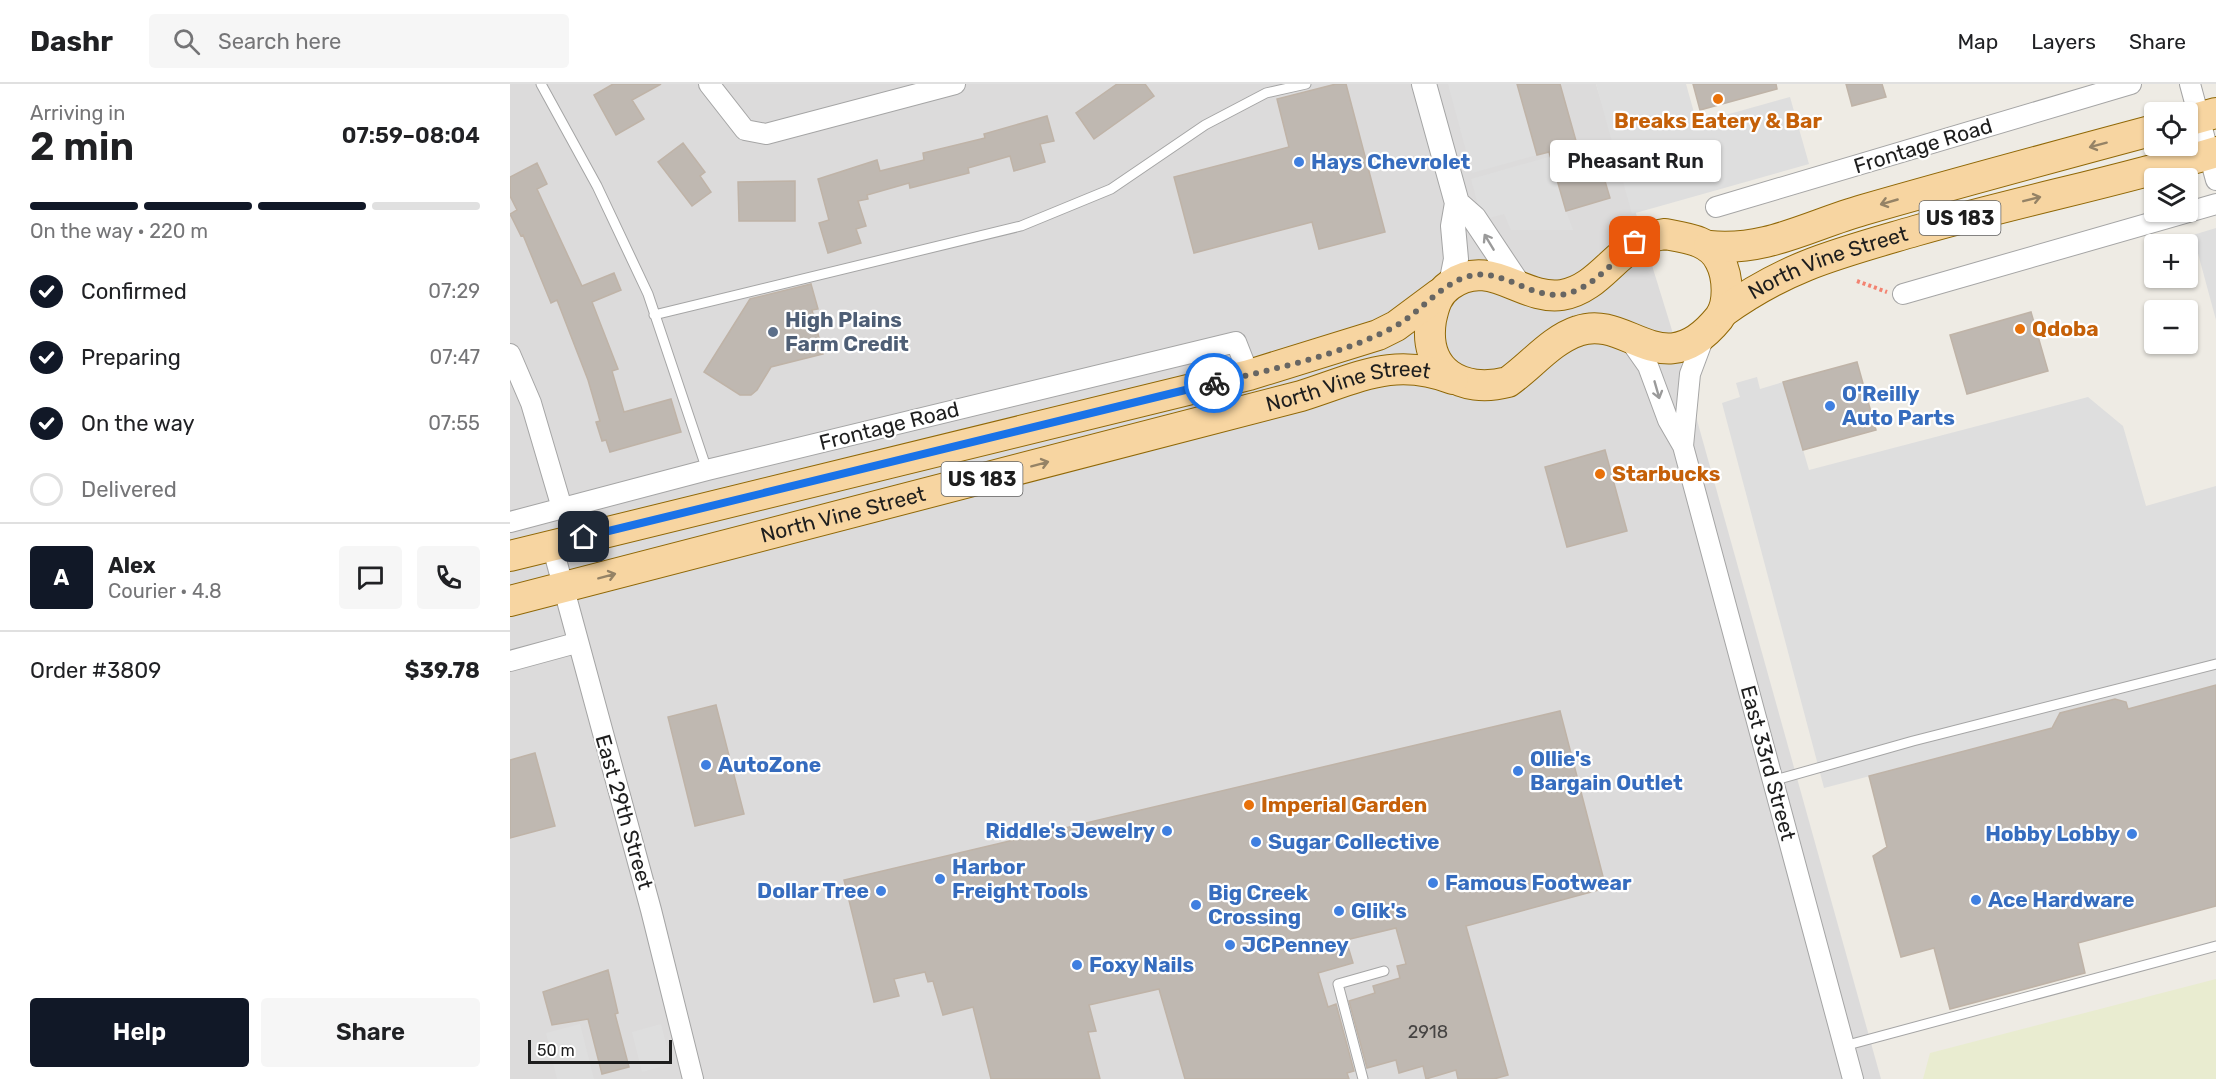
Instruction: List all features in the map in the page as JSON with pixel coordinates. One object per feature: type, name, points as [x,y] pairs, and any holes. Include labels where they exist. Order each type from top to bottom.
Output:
[{"type":"main road","name":"North Vine Street","points":[[510,556],[1249,375],[1378,335],[1412,315],[1445,289],[1469,276],[1481,274],[1550,296],[1575,291],[1635,242],[1650,236],[1665,234],[1709,246],[1745,248],[1764,244],[1855,212],[2144,133]]},
{"type":"main road","name":"North Vine Street","points":[[510,601],[1301,396],[1372,373],[1417,368],[1453,379],[1485,385],[1508,382],[1563,338],[1589,328],[1604,329],[1645,345],[1670,347],[1686,345],[1774,279],[1834,254],[1967,216],[2214,162]]},
{"type":"main road","points":[[1709,246],[1720,261],[1725,277],[1714,323]]},
{"type":"main road","points":[[1445,289],[1433,310],[1430,344],[1439,368],[1453,379]]},
{"type":"street","points":[[709,84],[744,130],[766,134],[955,84]]},
{"type":"street","points":[[1424,84],[1457,203],[1453,226],[1456,259],[1445,289]]},
{"type":"street","name":"Frontage Road","points":[[1716,207],[2131,84]]},
{"type":"street","points":[[2190,84],[2214,162]]},
{"type":"street","points":[[1457,203],[1474,218],[1518,284]]},
{"type":"street","points":[[1896,293],[2216,204]]},
{"type":"street","name":"East 33rd Street","points":[[1683,446],[1690,374],[1714,323]]},
{"type":"street","name":"East 33rd Street","points":[[1629,339],[1648,366],[1668,420],[1683,446],[1853,1079]]},
{"type":"street","name":"Frontage Road","points":[[510,522],[707,470],[1236,342],[1249,375]]},
{"type":"street","points":[[510,354],[531,403],[562,508]]},
{"type":"street","name":"East 29th Street","points":[[552,545],[576,643],[651,910],[693,1079]]},
{"type":"street","points":[[510,661],[576,643]]},
{"type":"lane","points":[[541,84],[597,186],[648,294],[707,470]]},
{"type":"lane","points":[[1260,84],[1266,93]]},
{"type":"lane","points":[[654,315],[1021,226],[1111,189],[1205,125],[1266,93],[1306,84]]},
{"type":"lane","points":[[1772,781],[1913,741],[2216,664]]},
{"type":"lane","points":[[1844,1046],[2216,946]]},
{"type":"lane","points":[[1364,1079],[1338,984],[1384,972]]},
{"type":"path","points":[[1857,281],[1896,293]]},
{"type":"shaded area","points":[[510,84],[1596,84],[1671,327],[1881,1079],[510,1079]]},
{"type":"shaded area","points":[[1448,84],[1517,84],[1537,155],[1472,173]]},
{"type":"shaded area","points":[[1596,84],[1686,84],[1697,123],[1790,97],[1809,164],[1632,214]]},
{"type":"shaded area","points":[[1566,152],[1566,211],[1573,230],[1511,230],[1504,214],[1482,220],[1471,179]]},
{"type":"shaded area","points":[[2216,228],[2216,320],[2198,253],[2196,234]]},
{"type":"shaded area","points":[[1757,377],[1760,389],[1783,382],[1809,470],[2088,397],[2123,426],[2146,506],[2216,486],[2216,685],[2128,709],[2126,702],[2115,699],[2060,713],[2056,720],[2058,727],[1824,788],[1722,403],[1740,397],[1736,383]]},
{"type":"shaded area","points":[[580,1024],[594,1079],[557,1079],[546,1033]]},
{"type":"shaded area","points":[[661,1024],[671,1064],[642,1072],[632,1032]]},
{"type":"green space","points":[[2216,979],[2216,1079],[1923,1079],[1930,1053]]},
{"type":"building","points":[[613,84],[661,84],[632,100],[644,119],[616,135],[594,95]]},
{"type":"building","points":[[1117,84],[1145,84],[1154,96],[1094,139],[1076,113]]},
{"type":"building","name":"Hays Chevrolet","points":[[1336,84],[1346,84],[1385,232],[1319,249],[1312,222],[1194,253],[1174,177],[1289,147],[1277,99]]},
{"type":"building","points":[[1517,84],[1560,84],[1578,148],[1594,144],[1610,198],[1566,211],[1549,152],[1537,155]]},
{"type":"building","name":"Breaks Eatery & Bar","points":[[1693,84],[1776,84],[1777,89],[1700,110]]},
{"type":"building","points":[[1846,84],[1882,84],[1886,97],[1852,106]]},
{"type":"building","points":[[1047,116],[1054,141],[1040,144],[1045,162],[1014,171],[1010,156],[968,168],[969,173],[910,188],[909,183],[867,195],[868,199],[858,201],[866,226],[856,229],[861,243],[828,253],[819,223],[829,220],[818,179],[877,160],[880,171],[924,160],[923,153],[985,138],[984,134]]},
{"type":"building","points":[[683,143],[705,172],[700,176],[711,192],[692,206],[658,162]]},
{"type":"building","points":[[537,163],[547,184],[537,189],[582,286],[614,273],[621,290],[592,302],[618,369],[612,371],[624,412],[671,399],[681,432],[610,452],[606,440],[602,441],[596,422],[600,421],[588,380],[557,300],[551,303],[523,235],[521,236],[510,214],[517,210],[510,196],[510,177]]},
{"type":"building","points":[[795,181],[795,221],[739,221],[738,182]]},
{"type":"building","name":"High Plains Farm Credit","points":[[811,284],[818,309],[812,310],[823,354],[771,367],[757,390],[751,395],[740,395],[704,372],[750,299]]},
{"type":"building","points":[[2031,312],[2048,371],[1967,394],[1950,335]]},
{"type":"building","name":"O'Reilly Auto Parts","points":[[1857,362],[1876,430],[1803,450],[1783,382]]},
{"type":"building","points":[[1605,450],[1627,531],[1567,547],[1545,467]]},
{"type":"building","points":[[2216,685],[2216,906],[2078,943],[2085,973],[1950,1009],[1934,948],[1901,957],[1873,856],[1887,847],[1869,776],[2052,728],[2060,713],[2115,699],[2126,702],[2128,709]]},
{"type":"building","name":"AutoZone","points":[[716,705],[744,814],[695,826],[668,717]]},
{"type":"building","name":"Big Creek Crossing","points":[[1560,711],[1606,888],[1466,926],[1508,1075],[1494,1079],[1458,1079],[1456,1070],[1426,1079],[1423,1066],[1399,1073],[1396,1060],[1367,1068],[1349,1001],[1375,993],[1373,986],[1400,978],[1397,966],[1406,964],[1396,928],[1346,940],[1353,963],[1318,973],[1328,1007],[1336,1004],[1354,1071],[1347,1073],[1349,1079],[1185,1079],[1159,989],[1089,1005],[1096,1031],[1088,1032],[1100,1079],[991,1079],[973,1007],[943,1015],[933,981],[928,982],[925,972],[894,979],[899,996],[874,1002],[844,880]]},
{"type":"building","points":[[535,753],[555,826],[510,838],[510,760]]},
{"type":"building","points":[[608,970],[618,1013],[615,1014],[629,1067],[602,1074],[588,1019],[552,1025],[543,992]]},
{"type":"way so far","points":[[1214,383],[1329,352],[1378,335],[1412,315],[1451,284],[1469,276],[1481,274],[1494,276],[1550,296],[1575,291],[1588,284],[1635,242]]},
{"type":"place","name":"Breaks Eatery & Bar","points":[[1718,99]]},
{"type":"place","name":"Hays Chevrolet","points":[[1299,162]]},
{"type":"place","name":"Pheasant Run","points":[[1635,242]]},
{"type":"place","name":"Qdoba","points":[[2020,329]]},
{"type":"place","name":"High Plains Farm Credit","points":[[773,332]]},
{"type":"place","name":"O'Reilly Auto Parts","points":[[1830,406]]},
{"type":"place","name":"Starbucks","points":[[1600,474]]},
{"type":"place","name":"AutoZone","points":[[706,765]]},
{"type":"place","name":"Ollie's Bargain Outlet","points":[[1518,771]]},
{"type":"place","name":"Imperial Garden","points":[[1249,805]]},
{"type":"place","name":"Riddle's Jewelry","points":[[1167,831]]},
{"type":"place","name":"Hobby Lobby","points":[[2132,834]]},
{"type":"place","name":"Sugar Collective","points":[[1256,842]]},
{"type":"place","name":"Harbor Freight Tools","points":[[940,879]]},
{"type":"place","name":"Famous Footwear","points":[[1433,883]]},
{"type":"place","name":"Dollar Tree","points":[[881,891]]},
{"type":"place","name":"Ace Hardware","points":[[1976,900]]},
{"type":"place","name":"Big Creek Crossing","points":[[1196,905]]},
{"type":"place","name":"Glik's","points":[[1339,911]]},
{"type":"place","name":"JCPenney","points":[[1230,945]]},
{"type":"place","name":"Foxy Nails","points":[[1077,965]]},
{"type":"route","points":[[584,537],[1214,383]]}]
